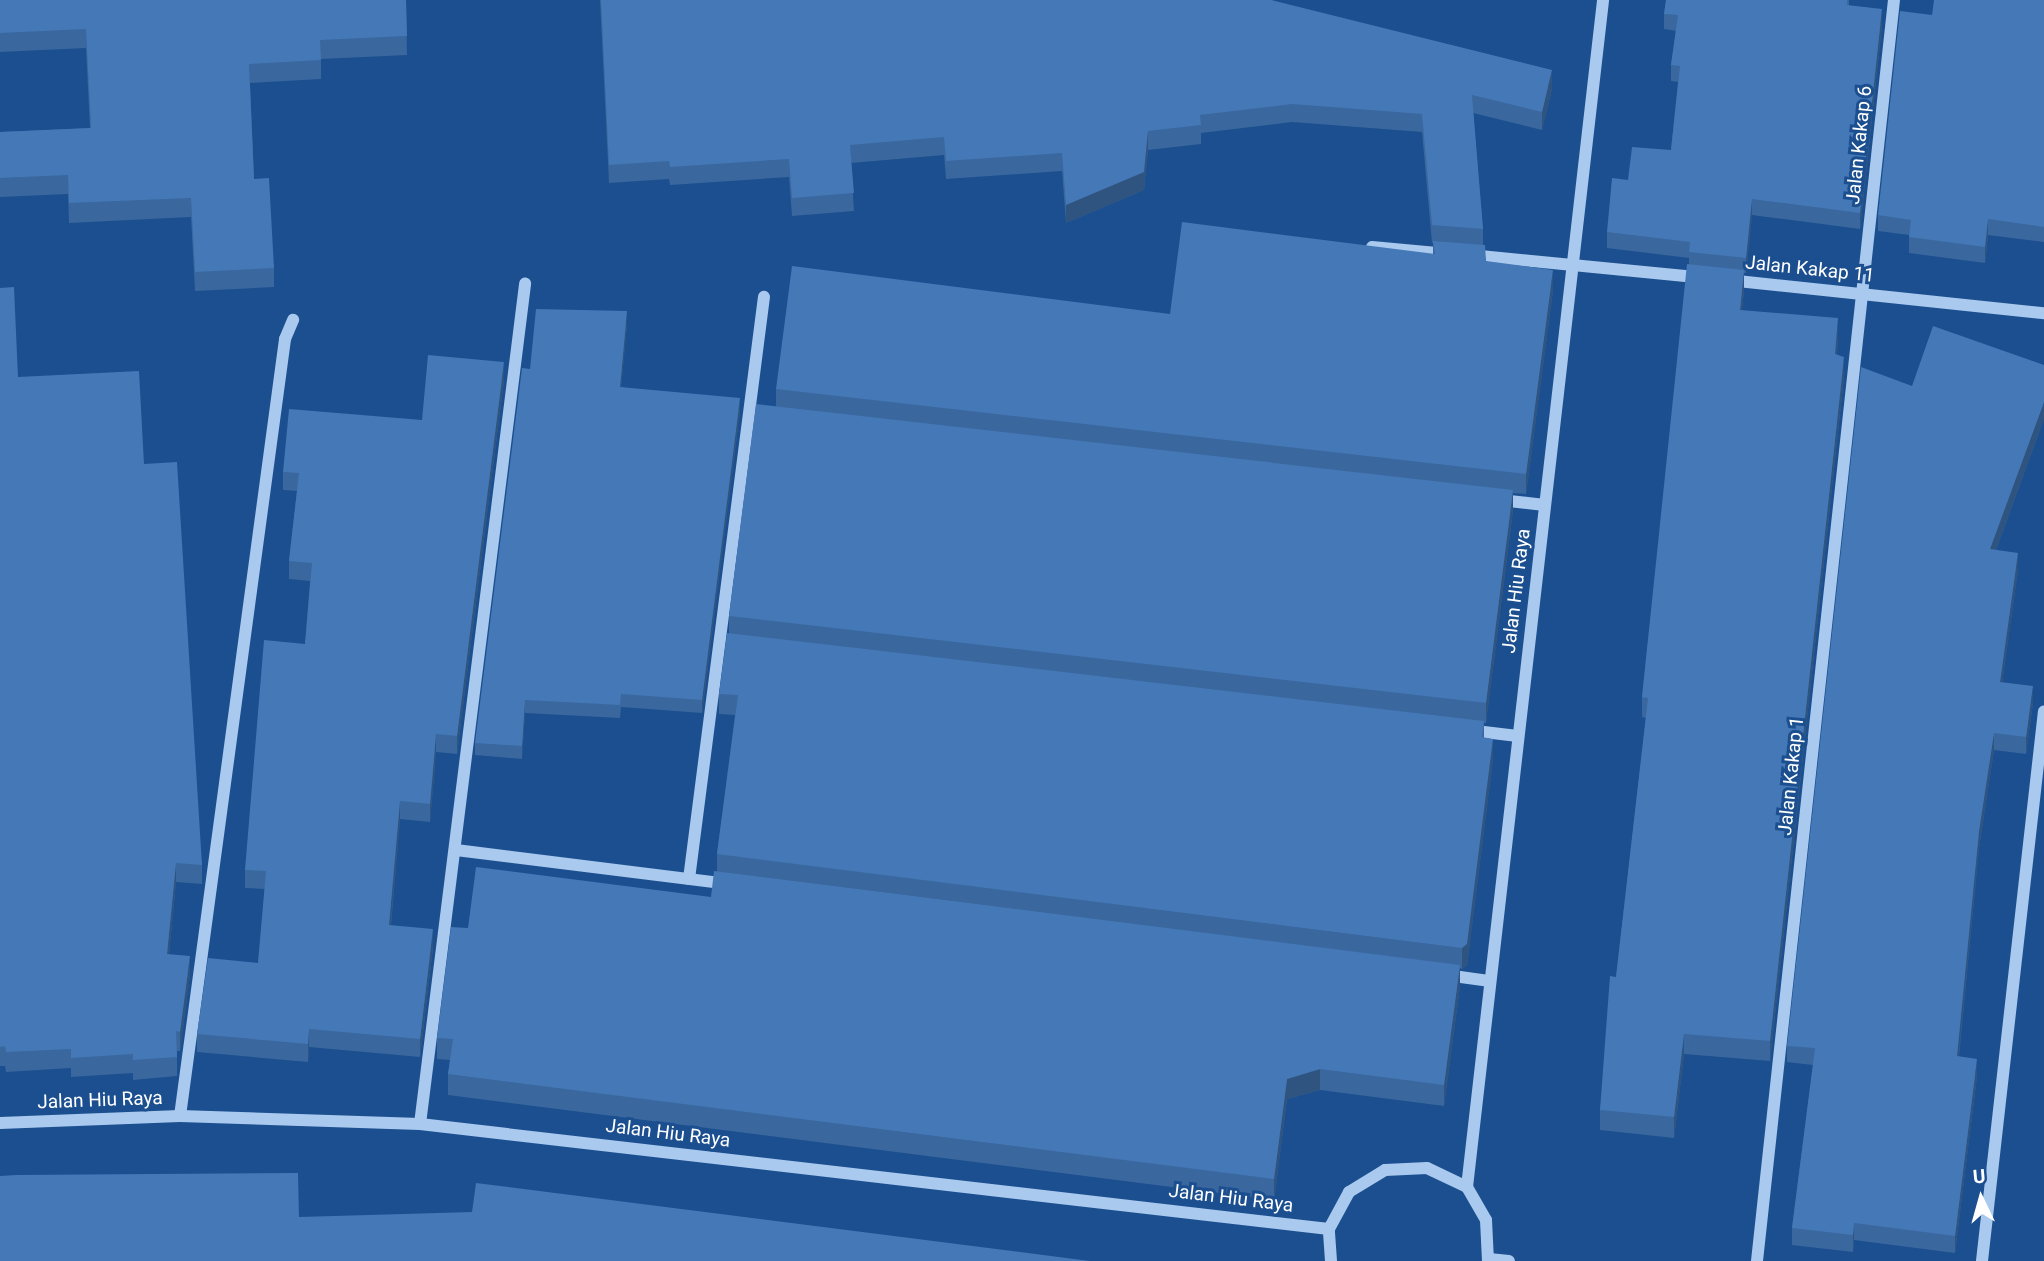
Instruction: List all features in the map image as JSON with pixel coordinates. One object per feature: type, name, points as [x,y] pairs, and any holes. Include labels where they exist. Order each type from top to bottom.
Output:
[{"type":"street","name":"Jalan Hiu Raya","points":[[1466,1187],[1603,0]]},
{"type":"street","name":"Jalan Kakap 6","points":[[1863,294],[1894,0]]},
{"type":"street","name":"Jalan Kakap 11","points":[[1357,246],[1573,264],[2044,313]]},
{"type":"street","points":[[420,1124],[525,284]]},
{"type":"street","name":"Jalan Kakap 1","points":[[1757,1261],[1863,294]]},
{"type":"street","points":[[689,879],[764,298]]},
{"type":"street","points":[[180,1116],[285,339],[293,320]]},
{"type":"street","points":[[748,415],[762,417]]},
{"type":"street","points":[[1490,499],[1545,505]]},
{"type":"street","points":[[719,644],[733,645]]},
{"type":"street","points":[[1982,1261],[2044,712]]},
{"type":"street","points":[[1450,728],[1518,736]]},
{"type":"street","points":[[456,850],[744,886]]},
{"type":"street","points":[[1434,974],[1489,981]]},
{"type":"street","name":"Jalan Hiu Raya","points":[[0,1123],[180,1116],[420,1124],[1329,1229]]},
{"type":"street","points":[[1331,1261],[1329,1229],[1349,1192],[1385,1170],[1427,1168],[1466,1187],[1486,1220],[1489,1260],[1509,1261]]},
{"type":"building","points":[[0,0],[406,0],[407,36],[320,40],[321,60],[249,64],[254,179],[269,178],[274,268],[195,272],[191,198],[69,203],[68,175],[0,178],[0,132],[91,128],[86,29],[0,33]]},
{"type":"building","points":[[601,0],[1271,0],[1552,70],[1542,112],[1472,95],[1483,229],[1432,225],[1422,114],[1292,104],[1200,115],[1201,125],[1148,131],[1144,172],[1066,205],[1062,153],[946,161],[944,137],[850,145],[854,193],[792,198],[789,159],[670,167],[669,161],[609,165]]},
{"type":"building","points":[[1666,0],[1847,0],[1847,5],[1882,9],[1860,213],[1752,199],[1746,258],[1689,252],[1690,242],[1607,232],[1612,178],[1628,180],[1632,147],[1671,150],[1680,66],[1671,65],[1678,15],[1664,14]]},
{"type":"building","points":[[1934,0],[2044,0],[2044,227],[1988,219],[1985,247],[1909,237],[1911,220],[1878,215],[1900,11],[1932,15]]},
{"type":"building","points":[[1182,222],[1435,254],[1433,241],[1485,245],[1486,261],[1553,270],[1526,474],[776,389],[792,266],[1170,314]]},
{"type":"building","points":[[1687,264],[1744,270],[1740,310],[1838,318],[1835,354],[1844,357],[1770,1041],[1684,1034],[1674,1117],[1600,1110],[1610,976],[1616,977],[1648,698],[1642,697]]},
{"type":"building","points":[[14,287],[18,377],[139,371],[144,464],[177,462],[202,865],[176,863],[167,954],[190,956],[180,1032],[176,1031],[177,1057],[133,1060],[133,1054],[71,1058],[71,1049],[6,1052],[5,1046],[0,1047],[0,288]]},
{"type":"building","points":[[536,309],[627,311],[620,387],[740,398],[702,700],[621,694],[620,705],[525,700],[522,746],[475,743],[522,368],[530,369]]},
{"type":"building","points":[[1933,326],[2044,365],[2044,402],[1990,549],[2018,553],[2000,682],[2033,686],[2026,737],[1994,733],[1979,831],[1957,1056],[1977,1059],[1955,1236],[1854,1223],[1853,1235],[1792,1228],[1815,1048],[1787,1046],[1861,367],[1912,386]]},
{"type":"building","points":[[428,355],[504,362],[457,736],[436,734],[430,804],[400,801],[389,925],[433,929],[420,1039],[309,1029],[308,1044],[197,1034],[208,958],[258,963],[266,871],[245,870],[264,640],[305,644],[312,563],[289,561],[299,473],[283,472],[289,409],[422,420]]},
{"type":"building","points":[[756,404],[1513,490],[1486,703],[729,616]]},
{"type":"building","points":[[727,633],[1484,721],[1482,737],[1493,739],[1467,944],[1462,948],[717,854],[738,695],[719,694]]},
{"type":"building","points":[[476,867],[711,897],[714,871],[1460,965],[1444,1085],[1320,1069],[1287,1079],[1274,1179],[448,1074],[453,1039],[437,1038],[451,927],[468,928]]},
{"type":"building","points":[[298,1173],[299,1217],[472,1212],[476,1183],[1090,1261],[0,1261],[0,1176]]}]
